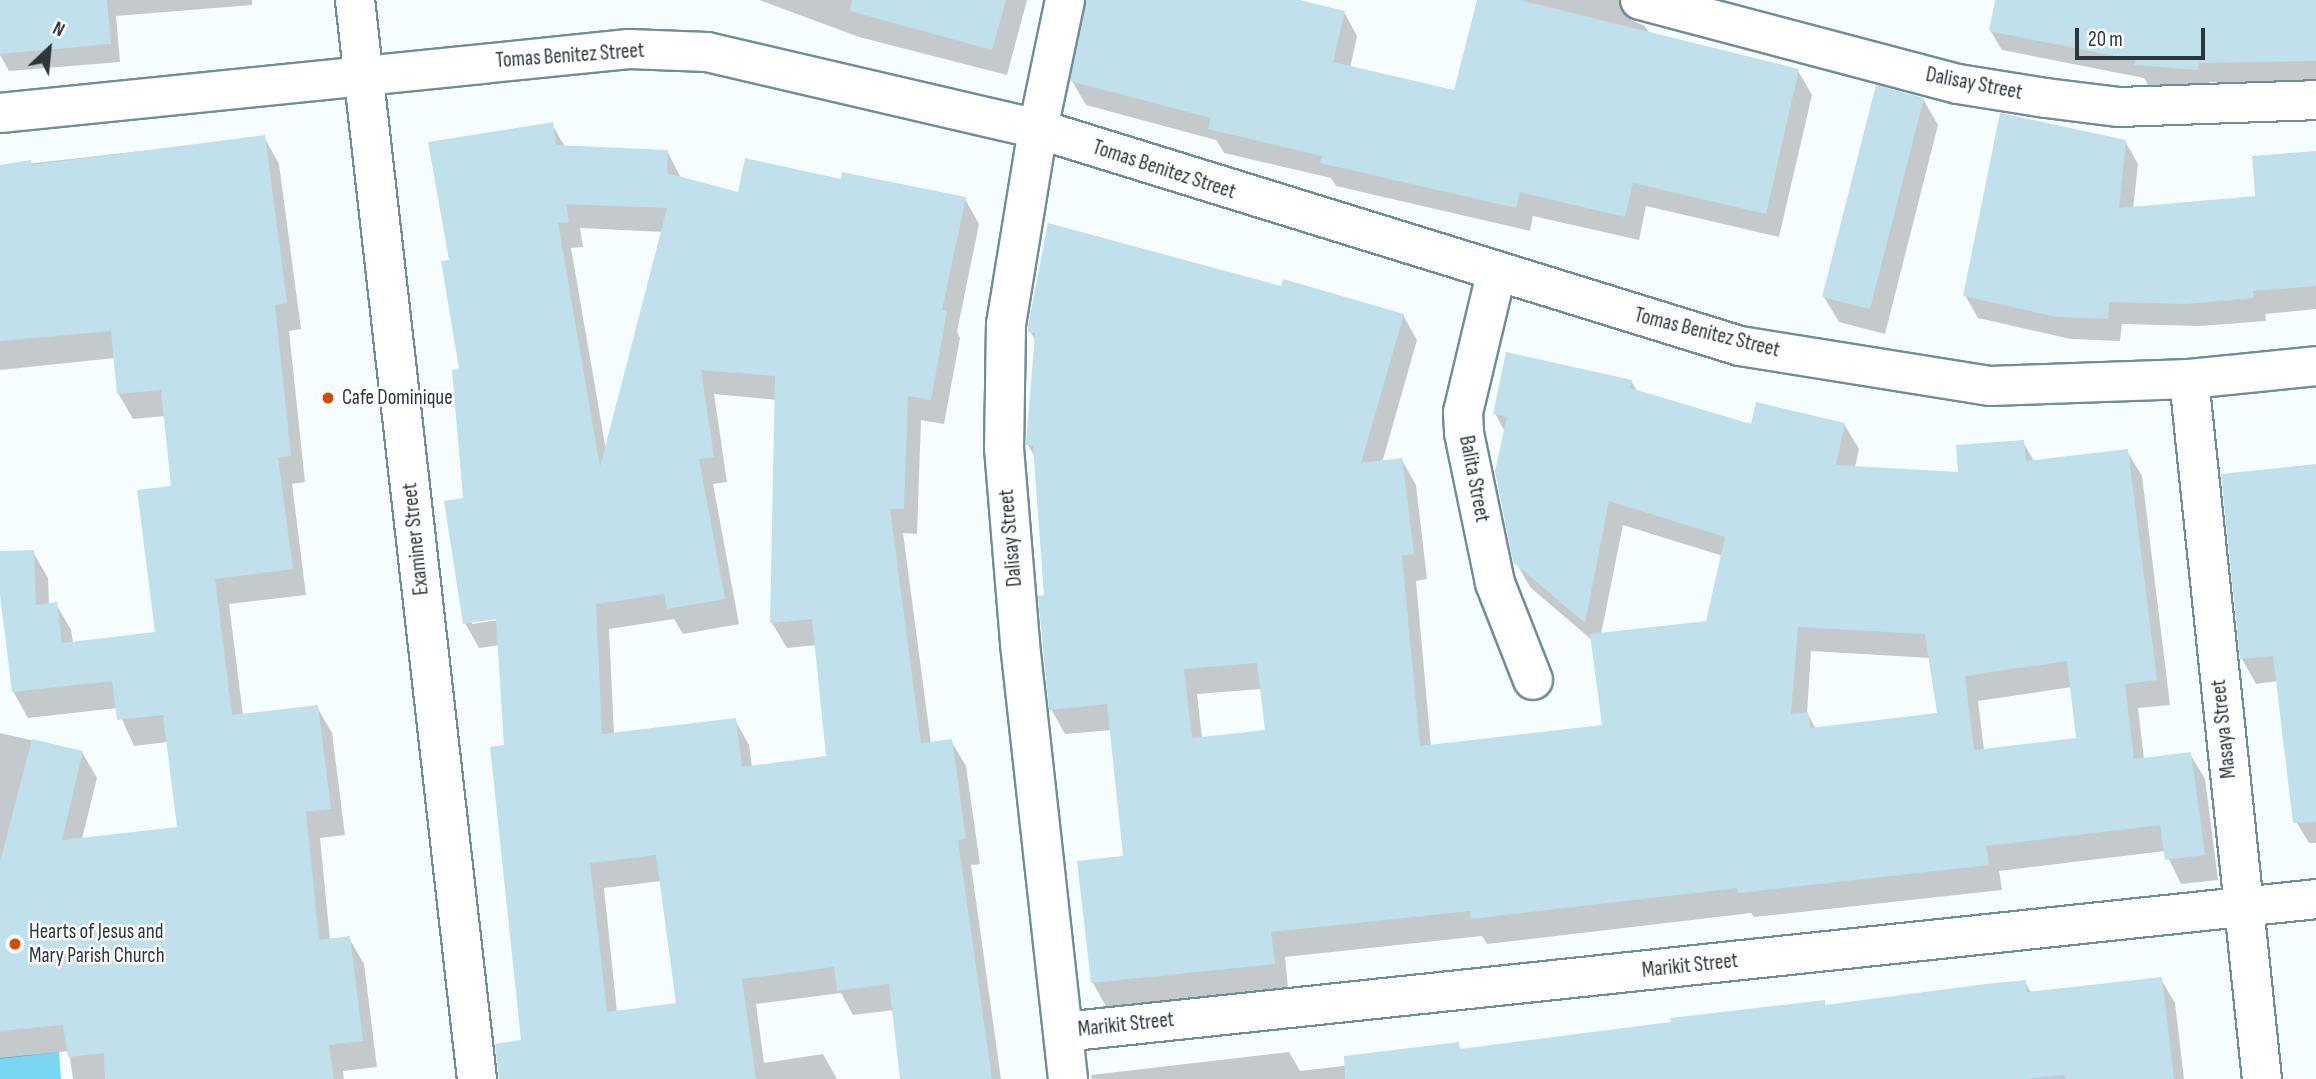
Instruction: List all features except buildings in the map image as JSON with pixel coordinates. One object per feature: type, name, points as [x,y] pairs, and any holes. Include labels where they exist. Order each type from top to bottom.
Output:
[{"type":"street","name":"Examiner Street","points":[[355,0],[477,1079]]},
{"type":"street","name":"Dalisay Street","points":[[1065,0],[1038,130],[1006,324],[1004,448],[1020,644],[1068,1079]]},
{"type":"street","name":"Dalisay Street","points":[[1640,0],[1958,84],[2046,98],[2119,107],[2316,100]]},
{"type":"street","name":"Tomas Benitez Street","points":[[0,113],[629,49],[707,52],[1038,130],[1496,274],[1740,346],[1990,386],[2189,379],[2316,366]]},
{"type":"street","name":"Balita Street","points":[[1496,274],[1463,412],[1464,433],[1495,583],[1533,680]]},
{"type":"street","name":"Masaya Street","points":[[2189,379],[2262,1079]]},
{"type":"street","name":"Marikit Street","points":[[1064,1032],[2316,900]]},
{"type":"shaded area","points":[[59,1052],[61,1079],[0,1079],[0,1058]]},
{"type":"place","name":"Cafe Dominique","points":[[328,398]]},
{"type":"place","name":"Hearts of Jesus and Mary Parish Church","points":[[15,944]]}]
